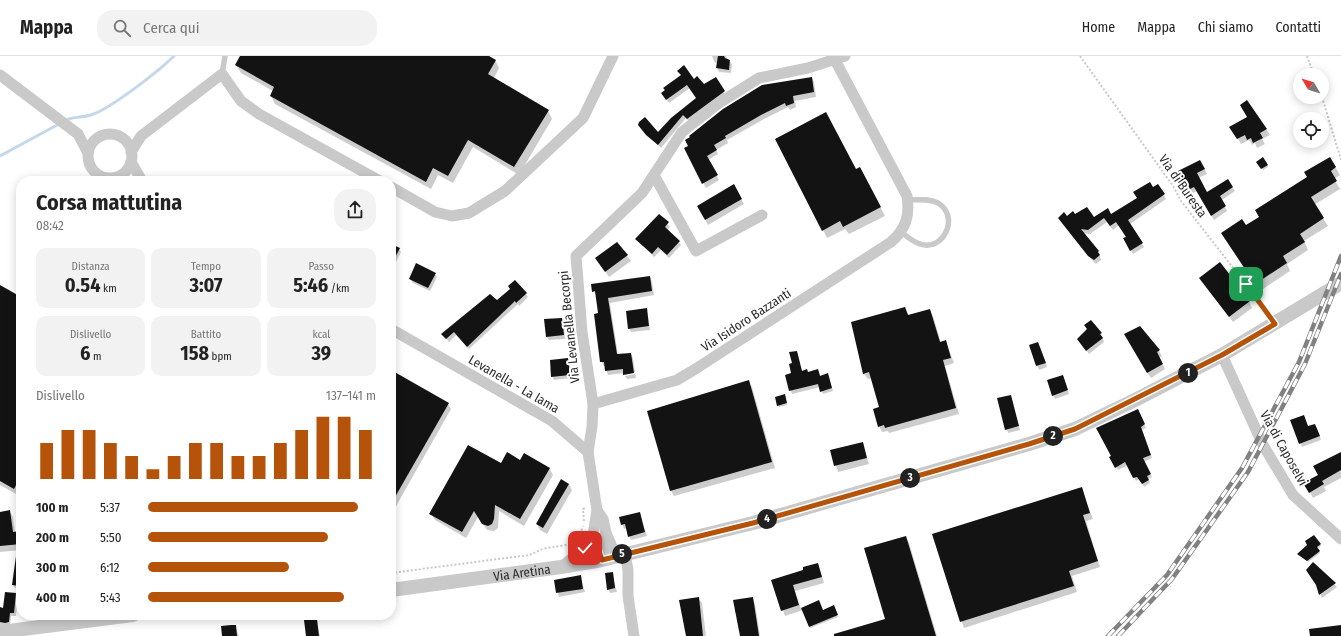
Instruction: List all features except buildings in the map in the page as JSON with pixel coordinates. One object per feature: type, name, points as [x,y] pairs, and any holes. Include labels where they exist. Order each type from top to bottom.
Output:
[{"type":"street","points":[[396,190],[435,212],[452,216],[469,212],[505,190],[582,118],[613,56]]},
{"type":"street","points":[[840,58],[907,200],[909,207],[902,232]]},
{"type":"street","name":"Via Levanella Becorpi","points":[[588,452],[592,427],[593,404],[582,332],[576,256],[624,212],[655,177],[682,132],[719,103],[759,78],[808,68],[840,58]]},
{"type":"street","points":[[117,176],[125,172],[141,136],[222,74],[241,101],[253,110],[371,176]]},
{"type":"street","points":[[0,75],[76,132],[97,138],[108,135],[120,137],[141,136]]},
{"type":"street","points":[[76,132],[88,153]]},
{"type":"street","points":[[120,137],[129,146],[131,157],[139,176]]},
{"type":"street","points":[[96,176],[89,165],[88,153],[90,147],[97,138]]},
{"type":"street","points":[[655,177],[696,251],[762,215]]},
{"type":"street","name":"Via Isidoro Bazzanti","points":[[593,404],[677,380],[891,242],[902,232]]},
{"type":"street","name":"Via Aretina","points":[[396,589],[602,560],[753,523],[1029,444],[1075,429],[1222,355],[1341,283]]},
{"type":"street","name":"Levanella - La lama","points":[[396,333],[552,420],[588,452]]},
{"type":"street","name":"Via di Caposelvi","points":[[1222,355],[1263,445],[1293,494],[1341,539]]},
{"type":"street","points":[[561,567],[585,548],[593,535],[597,508],[588,452]]},
{"type":"street","points":[[597,508],[603,519],[606,533],[602,560]]},
{"type":"street","points":[[606,533],[621,555],[628,570],[628,596],[634,636]]},
{"type":"street","points":[[593,535],[602,560]]},
{"type":"street","points":[[0,632],[94,620]]},
{"type":"lane","points":[[222,74],[225,56]]},
{"type":"lane","points":[[902,232],[915,242],[926,245],[942,239],[948,229],[948,217],[946,212],[938,203],[927,200],[907,200]]},
{"type":"path","name":"Via di Buresta","points":[[1080,56],[1173,186],[1181,201],[1275,324]]},
{"type":"path","points":[[1306,56],[1311,68]]},
{"type":"path","points":[[1324,104],[1341,160]]},
{"type":"path","points":[[396,573],[530,555],[546,548],[568,545],[576,541],[580,534],[584,524],[584,509],[597,508]]},
{"type":"waterway","points":[[64,121],[71,118],[91,115],[122,98],[174,56]]},
{"type":"waterway","points":[[0,156],[59,124]]},
{"type":"railway","points":[[1108,636],[1167,575],[1242,468],[1299,362],[1341,256]]},
{"type":"railway","points":[[1118,636],[1172,579],[1248,472],[1305,364],[1341,274]]},
{"type":"route","points":[[585,548],[593,535],[602,560],[753,523],[1029,444],[1075,429],[1138,399],[1222,355],[1275,324],[1246,284]]}]
